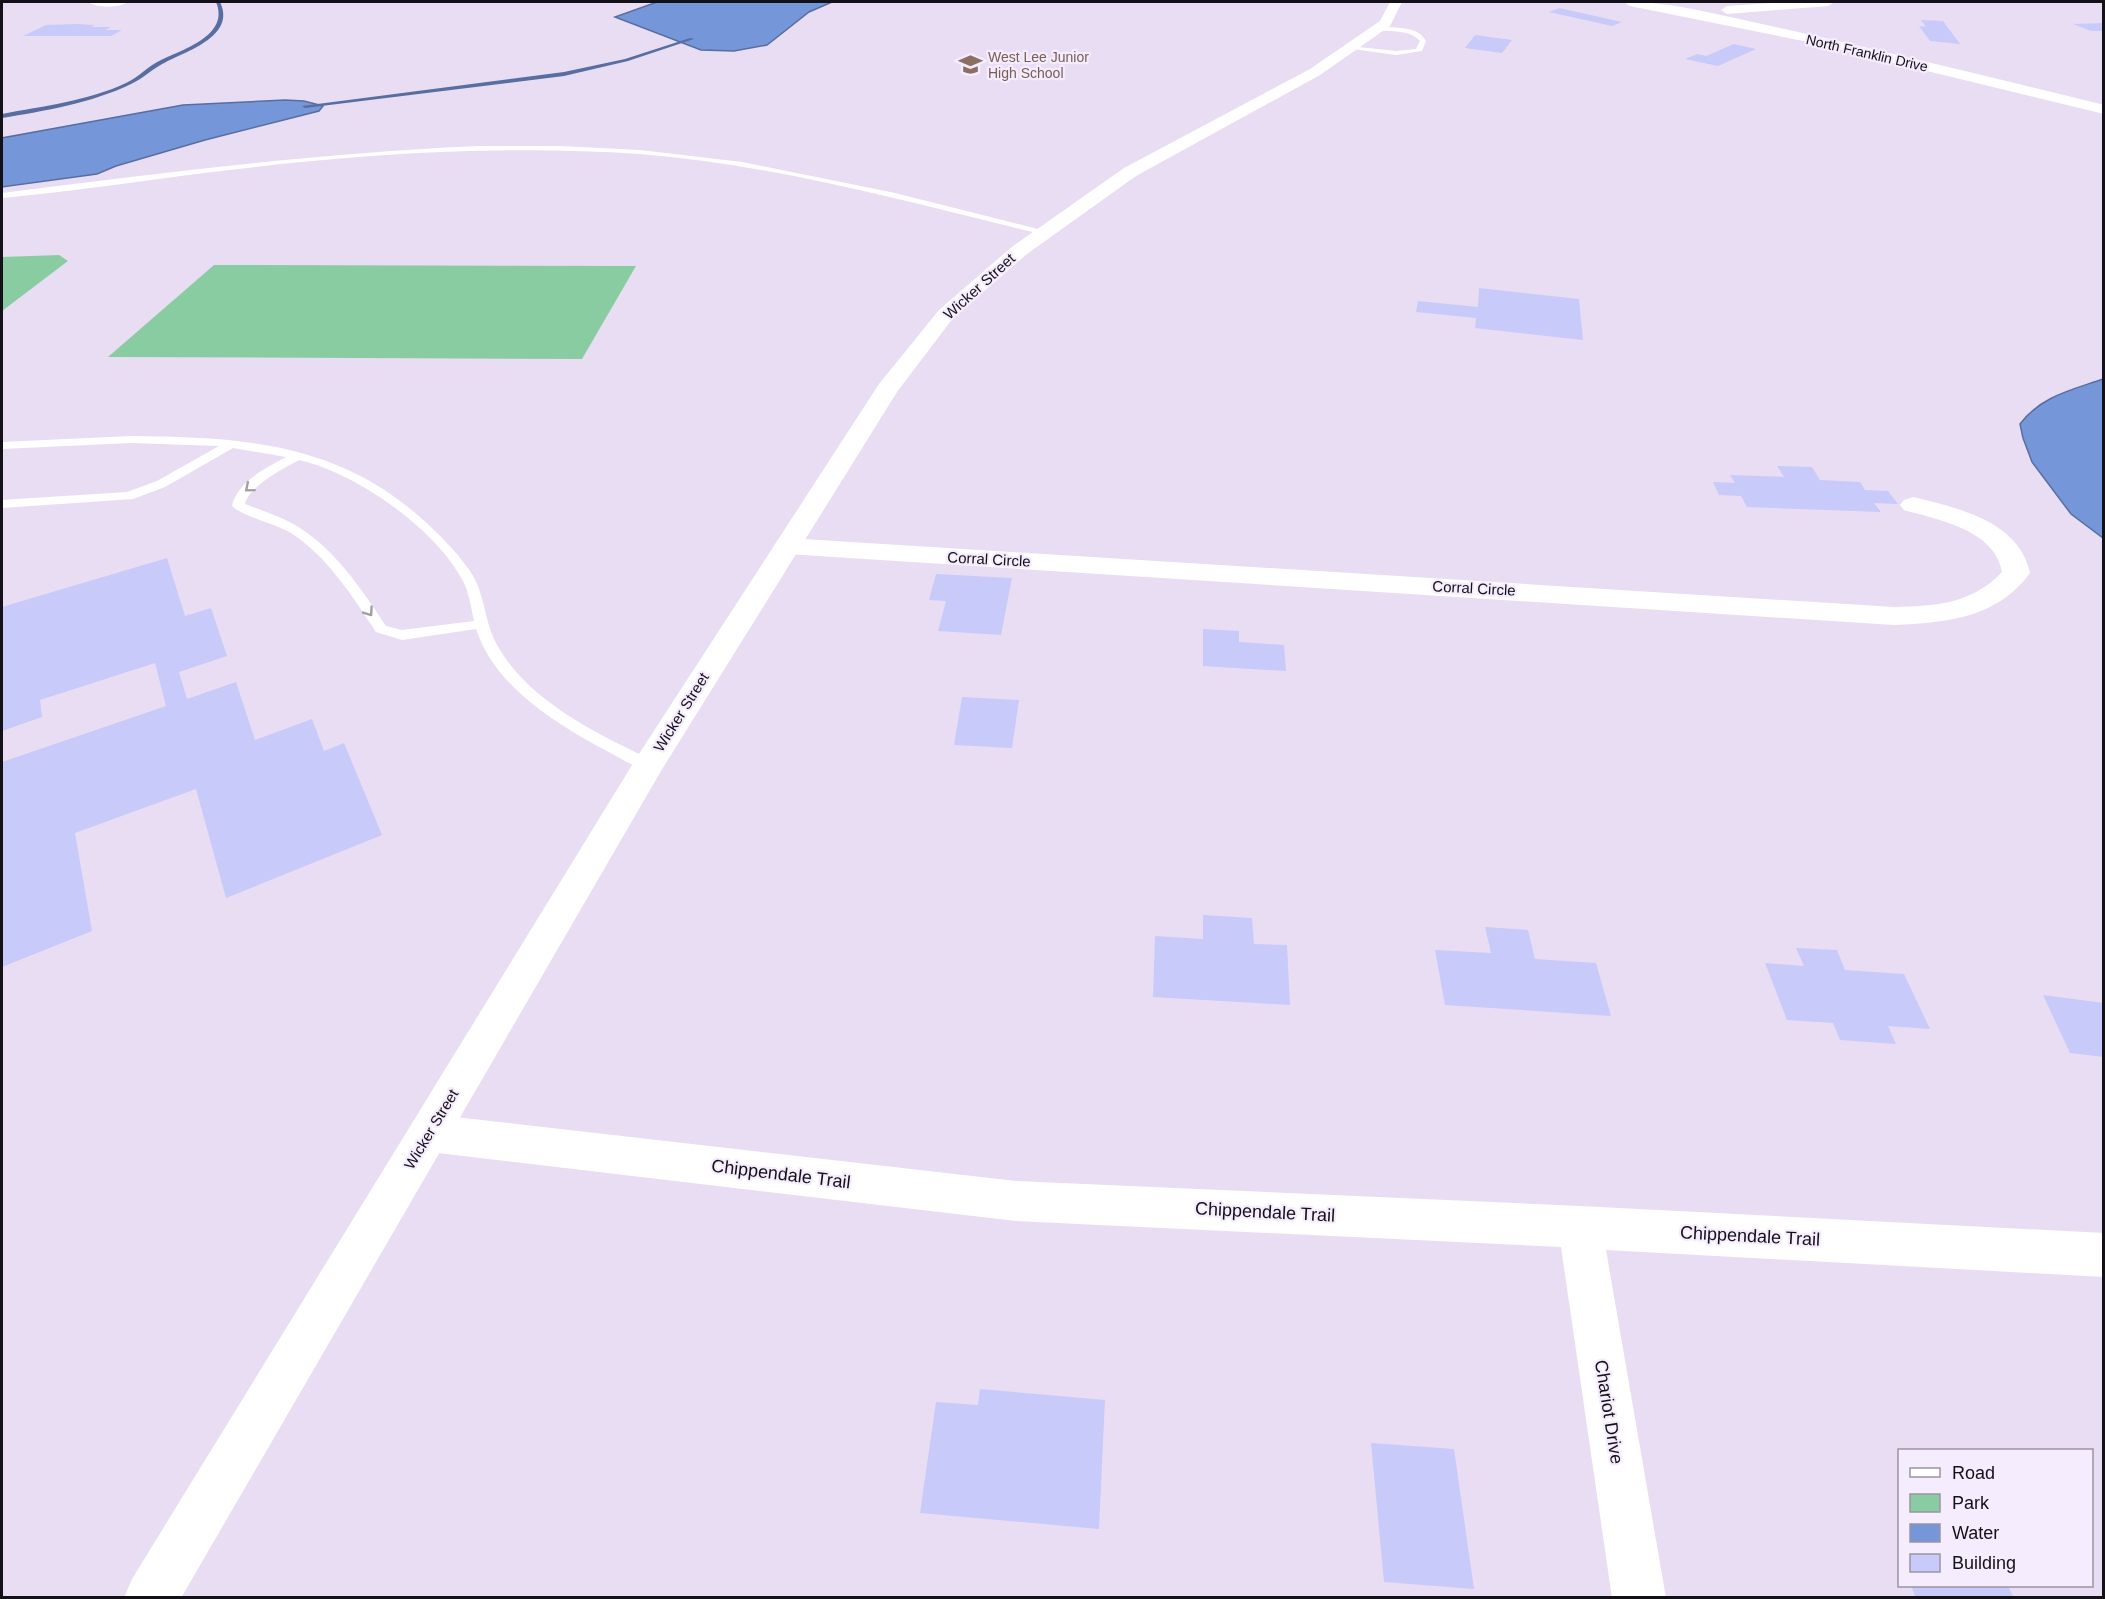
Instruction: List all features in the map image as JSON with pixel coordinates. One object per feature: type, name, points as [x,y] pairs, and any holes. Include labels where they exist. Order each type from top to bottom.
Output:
[{"type":"street","points":[[94,2],[122,2]]},
{"type":"street","name":"Wicker Street","points":[[151,1598],[648,765],[887,389],[946,314],[1020,250],[1130,172],[1315,72],[1385,23],[1396,2]]},
{"type":"street","name":"North Franklin Drive","points":[[1630,2],[1696,13],[2103,110]]},
{"type":"street","points":[[1696,13],[1828,2]]},
{"type":"street","name":"Corral Circle","points":[[787,546],[1894,616],[1931,615],[1962,610],[1987,601],[2004,588],[2016,573],[2011,554],[1991,535],[1959,518],[1913,505]]},
{"type":"street","name":"Chippendale Trail","points":[[429,1133],[1016,1201],[1580,1227],[2103,1255]]},
{"type":"street","name":"Chariot Drive","points":[[1580,1227],[1639,1598]]},
{"type":"lane","points":[[1349,48],[1408,54],[1419,51],[1423,41],[1420,36],[1408,31],[1378,28]]},
{"type":"lane","points":[[2,196],[304,158],[447,148],[583,148],[697,158],[780,172],[1045,231]]},
{"type":"lane","points":[[2,446],[82,441],[178,440],[230,445],[297,456],[347,472],[382,493],[442,544],[470,583],[490,645],[527,692],[597,740],[648,765]]},
{"type":"lane","points":[[2,504],[129,496],[161,484],[230,445]]},
{"type":"lane","points":[[297,456],[271,470],[240,496],[238,506],[296,531],[319,550],[357,593],[381,629],[402,635],[483,624]]},
{"type":"green space","points":[[59,255],[68,261],[2,311],[2,257]]},
{"type":"green space","points":[[214,265],[636,266],[582,359],[108,357]]},
{"type":"water","points":[[657,2],[832,2],[809,12],[767,45],[734,51],[701,50],[615,17]]},
{"type":"water","points":[[304,101],[323,106],[319,111],[205,140],[116,166],[97,174],[2,187],[2,138],[183,105]]},
{"type":"water","points":[[2104,379],[2103,538],[2071,514],[2032,462],[2020,424],[2028,414],[2047,400]]},
{"type":"building","points":[[1559,8],[1622,22],[1612,26],[1549,12]]},
{"type":"building","points":[[1921,20],[1943,21],[1960,44],[1930,41],[1919,26],[1926,27]]},
{"type":"building","points":[[2104,23],[2104,31],[2091,31],[2073,24]]},
{"type":"building","points":[[77,24],[111,27],[105,30],[122,30],[111,36],[23,36],[46,25]]},
{"type":"building","points":[[1475,35],[1512,40],[1502,53],[1465,48]]},
{"type":"building","points":[[1734,44],[1756,49],[1718,66],[1685,59],[1697,54],[1706,56]]},
{"type":"building","points":[[1479,288],[1579,299],[1583,340],[1475,328],[1476,318],[1416,312],[1418,301],[1478,307]]},
{"type":"building","points":[[1777,466],[1812,467],[1820,480],[1860,482],[1865,490],[1888,491],[1898,504],[1874,503],[1881,512],[1747,507],[1741,496],[1719,495],[1713,482],[1735,483],[1730,475],[1784,477]]},
{"type":"building","points":[[167,558],[185,616],[211,608],[227,656],[179,672],[187,699],[236,682],[255,740],[312,719],[324,751],[344,743],[382,835],[226,898],[196,789],[75,833],[92,931],[2,967],[2,762],[166,706],[155,663],[40,700],[42,717],[2,731],[2,607]]},
{"type":"building","points":[[936,574],[1012,578],[1001,635],[938,631],[946,601],[929,600]]},
{"type":"building","points":[[1203,629],[1239,631],[1239,642],[1284,645],[1286,671],[1203,666]]},
{"type":"building","points":[[962,697],[1019,700],[1012,748],[954,745]]},
{"type":"building","points":[[1203,915],[1252,918],[1254,944],[1287,945],[1290,1005],[1153,997],[1155,936],[1203,939]]},
{"type":"building","points":[[1485,927],[1528,930],[1535,959],[1596,963],[1611,1016],[1445,1005],[1435,950],[1491,953]]},
{"type":"building","points":[[1796,948],[1837,950],[1845,970],[1904,974],[1930,1029],[1888,1026],[1896,1044],[1840,1040],[1833,1023],[1787,1020],[1765,963],[1804,966]]},
{"type":"building","points":[[2043,995],[2104,1003],[2104,1057],[2070,1053]]},
{"type":"building","points":[[980,1389],[1105,1400],[1099,1529],[920,1513],[936,1402],[978,1405]]},
{"type":"building","points":[[1371,1443],[1454,1449],[1474,1589],[1384,1582]]},
{"type":"building","points":[[1911,1587],[2008,1587],[2014,1598],[1916,1598]]},
{"type":"waterway","points":[[2,116],[92,97],[134,81],[155,65],[193,46],[215,31],[221,22],[223,12],[218,2]]},
{"type":"waterway","points":[[305,106],[564,74],[626,60],[692,39]]},
{"type":"place","name":"West Lee Junior High School","points":[[970,65]]}]
